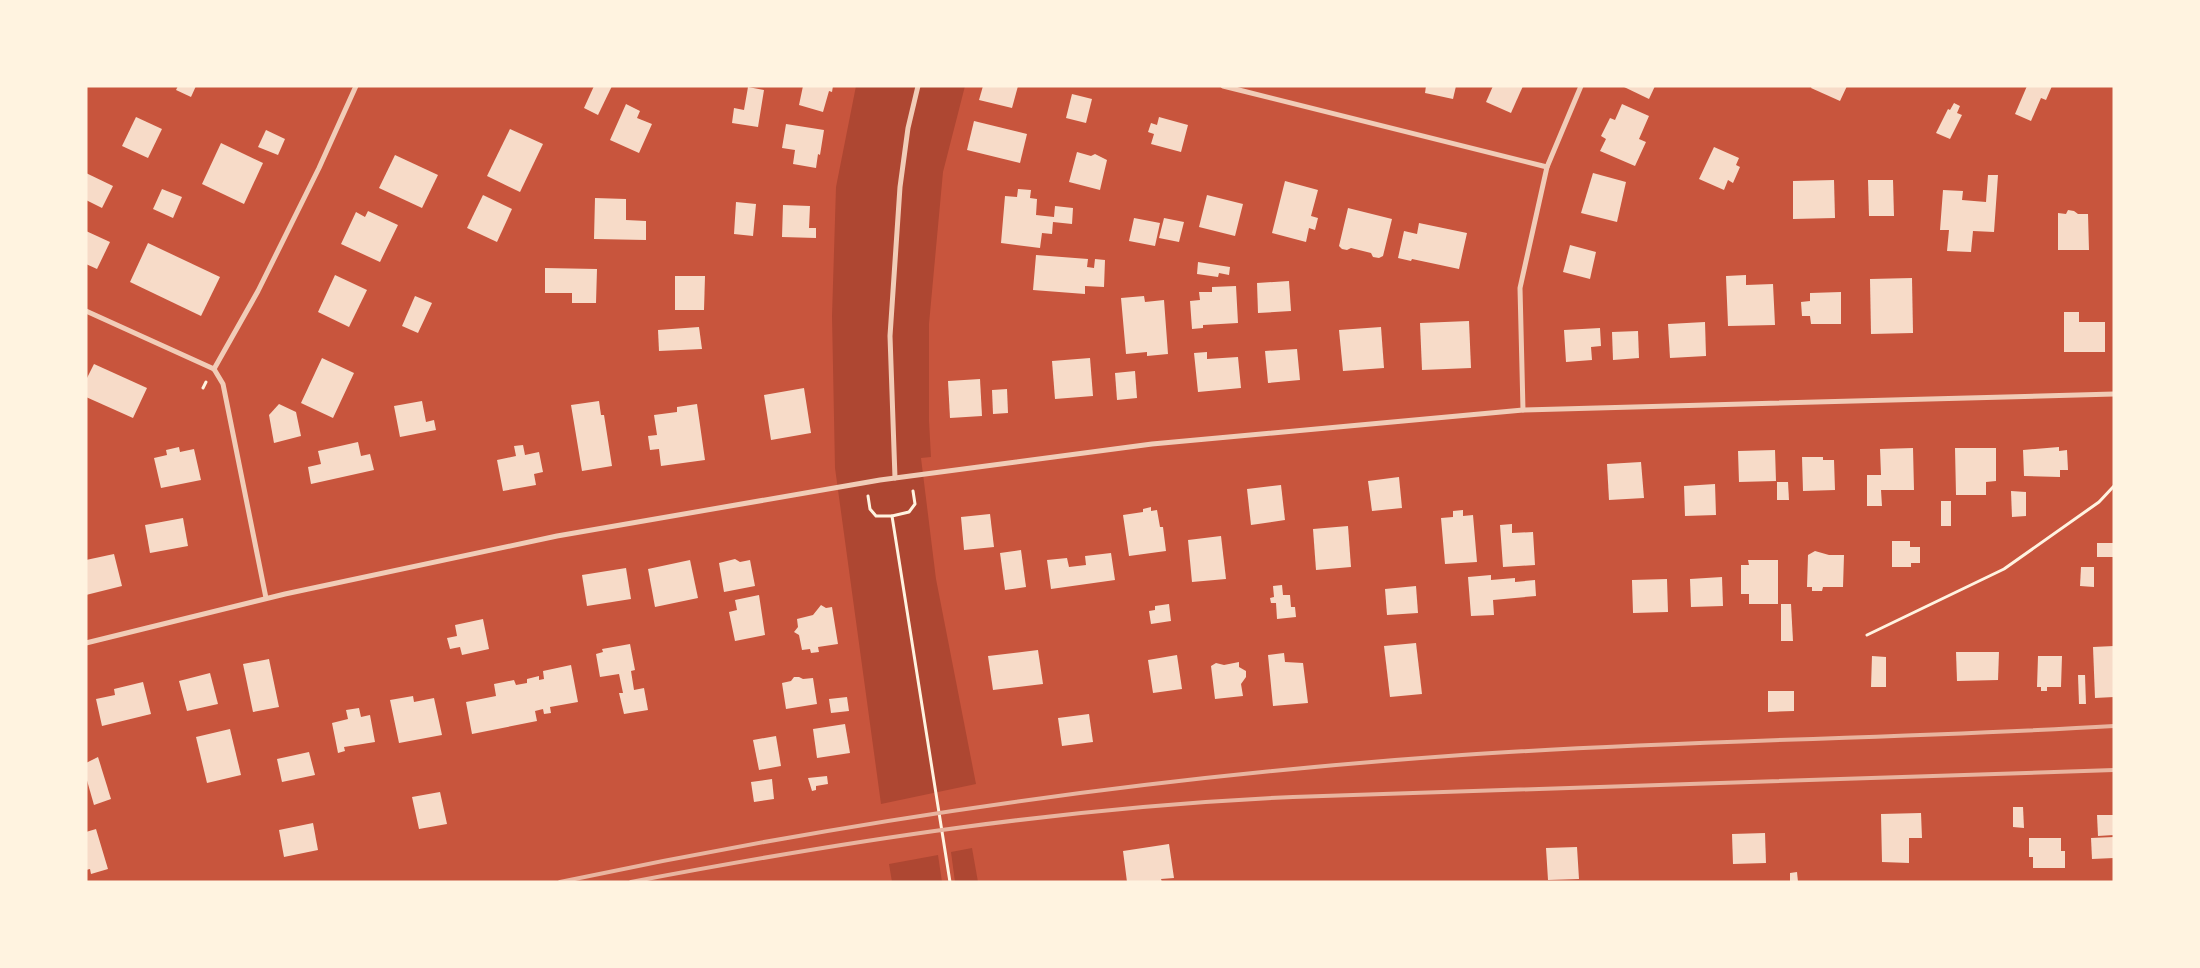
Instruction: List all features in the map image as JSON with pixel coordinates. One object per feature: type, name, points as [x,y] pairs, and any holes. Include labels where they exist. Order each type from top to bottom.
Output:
[{"type":"street","points":[[214,369],[258,291],[319,168],[356,86]]},
{"type":"street","points":[[895,478],[890,336],[900,187],[908,128],[918,86]]},
{"type":"street","points":[[1223,86],[1547,167]]},
{"type":"street","points":[[1523,410],[1520,288],[1547,167],[1581,86]]},
{"type":"street","points":[[86,310],[214,369],[223,384],[266,598]]},
{"type":"street","points":[[86,643],[266,598],[557,536],[895,478],[1152,444],[1523,410],[2114,394]]},
{"type":"path","points":[[1867,635],[2004,568],[2099,502],[2114,486]]},
{"type":"path","points":[[868,496],[870,509],[876,516],[892,516],[909,512],[915,504],[913,491]]},
{"type":"path","points":[[892,516],[950,882]]},
{"type":"shaded area","points":[[856,86],[965,86],[943,172],[929,324],[931,457],[921,458],[936,579],[976,784],[881,804],[835,468],[832,316],[836,187]]},
{"type":"shaded area","points":[[972,848],[978,882],[955,882],[951,852]]},
{"type":"shaded area","points":[[938,855],[942,882],[892,882],[889,864]]},
{"type":"building","points":[[178,86],[196,86],[191,97],[176,90]]},
{"type":"building","points":[[594,86],[612,86],[598,115],[584,108]]},
{"type":"building","points":[[803,86],[833,86],[832,92],[829,91],[823,112],[799,105]]},
{"type":"building","points":[[983,86],[1018,86],[1012,108],[979,100]]},
{"type":"building","points":[[1426,86],[1456,86],[1453,99],[1425,93]]},
{"type":"building","points":[[1493,86],[1523,86],[1511,113],[1486,102]]},
{"type":"building","points":[[1622,86],[1655,86],[1649,99]]},
{"type":"building","points":[[1812,86],[1847,86],[1840,101],[1811,88]]},
{"type":"building","points":[[2027,86],[2052,86],[2046,100],[2041,98],[2031,121],[2015,114]]},
{"type":"building","points":[[748,87],[764,90],[758,127],[732,123],[734,108],[744,110]]},
{"type":"building","points":[[1072,94],[1092,99],[1086,123],[1066,118]]},
{"type":"building","points":[[1954,103],[1960,106],[1957,113],[1962,115],[1950,139],[1936,133],[1948,109],[1950,110]]},
{"type":"building","points":[[626,104],[640,111],[637,118],[652,124],[639,153],[610,140]]},
{"type":"building","points":[[1622,104],[1649,116],[1639,139],[1646,142],[1635,166],[1600,151],[1606,139],[1601,136],[1610,118],[1615,120]]},
{"type":"building","points":[[136,117],[162,129],[148,158],[122,146]]},
{"type":"building","points":[[1159,117],[1188,125],[1181,152],[1151,144],[1154,134],[1148,132],[1151,123],[1157,125]]},
{"type":"building","points":[[974,121],[1027,134],[1020,163],[967,150]]},
{"type":"building","points":[[786,124],[824,130],[816,168],[793,164],[795,150],[782,148]]},
{"type":"building","points":[[510,129],[543,144],[520,192],[487,176]]},
{"type":"building","points":[[266,130],[285,139],[278,155],[258,147]]},
{"type":"building","points":[[221,143],[263,163],[244,204],[202,184]]},
{"type":"building","points":[[1714,147],[1739,158],[1736,165],[1740,167],[1733,183],[1728,180],[1724,190],[1699,179]]},
{"type":"building","points":[[1077,152],[1091,156],[1095,154],[1107,160],[1100,190],[1069,182]]},
{"type":"building","points":[[395,155],[438,175],[422,208],[379,188]]},
{"type":"building","points":[[86,173],[113,186],[102,208],[86,200]]},
{"type":"building","points":[[1593,173],[1626,182],[1617,222],[1581,213]]},
{"type":"building","points":[[1988,175],[1998,175],[1994,232],[1973,231],[1971,252],[1947,251],[1949,230],[1940,230],[1943,190],[1963,191],[1962,200],[1986,202]]},
{"type":"building","points":[[1834,180],[1835,218],[1793,219],[1793,181]]},
{"type":"building","points":[[1868,180],[1893,180],[1894,216],[1869,216]]},
{"type":"building","points":[[1285,181],[1318,190],[1311,216],[1318,218],[1315,230],[1309,228],[1306,242],[1272,233]]},
{"type":"building","points":[[162,189],[182,197],[173,218],[153,209]]},
{"type":"building","points":[[1018,189],[1031,190],[1030,198],[1037,199],[1036,215],[1054,217],[1055,206],[1073,208],[1072,224],[1053,222],[1052,234],[1042,233],[1040,248],[1001,243],[1005,196],[1017,197]]},
{"type":"building","points":[[483,195],[512,209],[497,242],[467,228]]},
{"type":"building","points":[[1207,195],[1243,204],[1235,236],[1199,227]]},
{"type":"building","points":[[595,198],[626,199],[626,220],[646,221],[646,240],[594,239]]},
{"type":"building","points":[[736,202],[756,204],[753,236],[734,234]]},
{"type":"building","points":[[783,205],[810,206],[809,228],[816,228],[816,238],[782,237]]},
{"type":"building","points":[[1348,208],[1392,219],[1383,256],[1379,258],[1373,257],[1371,253],[1351,248],[1347,250],[1342,249],[1339,246]]},
{"type":"building","points":[[2068,210],[2078,214],[2088,214],[2089,250],[2058,250],[2058,213],[2066,214]]},
{"type":"building","points":[[368,211],[398,225],[380,262],[341,244],[356,212],[365,217]]},
{"type":"building","points":[[1134,218],[1160,223],[1155,246],[1129,241]]},
{"type":"building","points":[[1164,218],[1184,222],[1179,242],[1159,238]]},
{"type":"building","points":[[1419,223],[1467,233],[1459,269],[1412,259],[1411,261],[1398,258],[1404,231],[1417,234]]},
{"type":"building","points":[[86,231],[110,242],[97,269],[86,264]]},
{"type":"building","points":[[148,243],[220,277],[201,316],[130,282]]},
{"type":"building","points":[[1570,245],[1596,252],[1590,279],[1563,272]]},
{"type":"building","points":[[1036,255],[1088,259],[1087,267],[1094,268],[1095,259],[1105,260],[1104,287],[1085,286],[1085,294],[1033,290]]},
{"type":"building","points":[[1198,262],[1230,267],[1229,275],[1219,273],[1218,277],[1197,274]]},
{"type":"building","points":[[545,268],[597,269],[596,303],[572,303],[572,293],[545,293]]},
{"type":"building","points":[[335,275],[367,290],[349,327],[318,312]]},
{"type":"building","points":[[1746,275],[1746,285],[1773,284],[1775,325],[1728,326],[1726,276]]},
{"type":"building","points":[[675,276],[705,276],[704,310],[675,310]]},
{"type":"building","points":[[1912,278],[1913,333],[1871,334],[1870,279]]},
{"type":"building","points":[[1289,281],[1291,311],[1258,313],[1257,283]]},
{"type":"building","points":[[1236,286],[1238,323],[1203,325],[1203,328],[1192,329],[1190,301],[1200,300],[1199,292],[1212,292],[1212,287]]},
{"type":"building","points":[[1841,292],[1841,324],[1811,324],[1810,316],[1802,316],[1801,302],[1810,301],[1810,293]]},
{"type":"building","points":[[415,296],[432,303],[418,333],[402,326]]},
{"type":"building","points":[[1144,296],[1145,302],[1164,300],[1168,354],[1147,356],[1147,352],[1126,354],[1121,298]]},
{"type":"building","points":[[2064,312],[2079,312],[2079,322],[2105,322],[2105,352],[2064,352]]},
{"type":"building","points":[[1469,321],[1471,368],[1422,370],[1420,323]]},
{"type":"building","points":[[1705,322],[1706,356],[1670,358],[1668,324]]},
{"type":"building","points":[[699,327],[702,349],[659,351],[658,330]]},
{"type":"building","points":[[1381,327],[1384,368],[1343,371],[1339,330]]},
{"type":"building","points":[[1600,328],[1601,346],[1591,347],[1592,360],[1566,362],[1564,330]]},
{"type":"building","points":[[1638,331],[1639,358],[1613,360],[1612,332]]},
{"type":"building","points":[[1297,349],[1300,380],[1268,383],[1265,351]]},
{"type":"building","points":[[1207,352],[1207,359],[1238,357],[1241,388],[1198,392],[1194,353]]},
{"type":"building","points":[[322,358],[354,373],[333,418],[301,403]]},
{"type":"building","points":[[1090,358],[1093,396],[1055,399],[1052,361]]},
{"type":"building","points":[[94,364],[147,388],[133,418],[86,397],[86,380]]},
{"type":"building","points":[[1135,371],[1137,398],[1117,400],[1115,373]]},
{"type":"building","points":[[980,379],[982,416],[950,418],[948,381]]},
{"type":"building","points":[[804,388],[811,433],[771,440],[764,395]]},
{"type":"building","points":[[1007,389],[1008,413],[993,414],[992,390]]},
{"type":"building","points":[[422,401],[426,422],[434,420],[436,430],[400,437],[394,406]]},
{"type":"building","points":[[599,401],[601,415],[604,415],[612,466],[582,471],[571,405]]},
{"type":"building","points":[[279,404],[296,412],[301,436],[274,443],[269,415]]},
{"type":"building","points":[[697,404],[705,460],[661,466],[659,449],[650,450],[648,436],[657,435],[654,415],[677,412],[677,407]]},
{"type":"building","points":[[358,442],[361,456],[370,454],[374,470],[311,484],[308,467],[321,464],[318,451]]},
{"type":"building","points":[[523,445],[525,455],[539,452],[543,472],[534,474],[536,485],[503,491],[497,460],[516,456],[514,446]]},
{"type":"building","points":[[179,447],[180,452],[194,449],[201,480],[161,488],[154,458],[167,455],[166,450]]},
{"type":"building","points":[[2059,447],[2059,451],[2067,450],[2068,470],[2060,470],[2060,477],[2024,476],[2023,450]]},
{"type":"building","points":[[1913,448],[1914,490],[1881,490],[1882,506],[1867,506],[1867,475],[1881,475],[1880,449]]},
{"type":"building","points":[[1955,448],[1996,448],[1996,481],[1986,482],[1986,495],[1956,495]]},
{"type":"building","points":[[1775,450],[1776,481],[1739,482],[1738,451]]},
{"type":"building","points":[[1802,457],[1823,457],[1823,460],[1834,460],[1835,490],[1803,491]]},
{"type":"building","points":[[1641,462],[1644,498],[1609,500],[1607,464]]},
{"type":"building","points":[[1399,477],[1402,508],[1372,511],[1368,481]]},
{"type":"building","points":[[1777,482],[1788,482],[1789,500],[1777,500]]},
{"type":"building","points":[[1715,484],[1716,515],[1685,516],[1684,486]]},
{"type":"building","points":[[1281,485],[1285,520],[1251,525],[1247,489]]},
{"type":"building","points":[[2011,491],[2026,492],[2026,516],[2012,517]]},
{"type":"building","points":[[1941,501],[1951,501],[1951,526],[1941,526]]},
{"type":"building","points":[[1151,507],[1151,511],[1157,510],[1160,527],[1163,527],[1166,551],[1129,556],[1123,515],[1143,512],[1143,509]]},
{"type":"building","points":[[1463,510],[1463,516],[1473,515],[1477,562],[1445,564],[1441,518],[1453,517],[1453,511]]},
{"type":"building","points":[[990,514],[994,547],[964,550],[961,517]]},
{"type":"building","points":[[183,518],[188,546],[150,553],[145,525]]},
{"type":"building","points":[[1512,524],[1512,533],[1533,532],[1535,565],[1503,567],[1500,525]]},
{"type":"building","points":[[1348,526],[1351,567],[1316,570],[1313,529]]},
{"type":"building","points":[[1221,536],[1226,579],[1192,582],[1188,540]]},
{"type":"building","points":[[1892,541],[1910,541],[1910,547],[1920,547],[1920,563],[1911,563],[1911,567],[1892,567]]},
{"type":"building","points":[[2097,543],[2114,543],[2114,557],[2097,557]]},
{"type":"building","points":[[1021,550],[1026,587],[1005,590],[1000,553]]},
{"type":"building","points":[[1815,551],[1829,555],[1844,555],[1843,587],[1823,587],[1822,591],[1812,591],[1812,587],[1807,587],[1808,555]]},
{"type":"building","points":[[1111,553],[1115,580],[1051,589],[1047,560],[1067,558],[1069,567],[1086,565],[1085,556]]},
{"type":"building","points":[[114,554],[122,586],[86,595],[86,560]]},
{"type":"building","points":[[735,559],[740,562],[750,560],[755,586],[724,592],[719,563]]},
{"type":"building","points":[[690,560],[698,598],[655,607],[648,569]]},
{"type":"building","points":[[1748,560],[1778,560],[1778,604],[1749,604],[1749,594],[1741,594],[1741,565],[1749,565]]},
{"type":"building","points":[[2081,567],[2094,567],[2094,587],[2080,586]]},
{"type":"building","points":[[626,568],[631,599],[587,606],[582,575]]},
{"type":"building","points":[[1491,575],[1491,580],[1515,578],[1515,582],[1535,580],[1536,596],[1493,600],[1494,615],[1471,616],[1468,577]]},
{"type":"building","points":[[1722,577],[1723,606],[1691,607],[1690,579]]},
{"type":"building","points":[[1667,579],[1668,612],[1633,613],[1632,580]]},
{"type":"building","points":[[1282,585],[1283,595],[1290,595],[1291,607],[1295,607],[1296,617],[1277,619],[1276,603],[1271,603],[1270,598],[1274,597],[1273,586]]},
{"type":"building","points":[[1416,586],[1418,613],[1387,615],[1385,589]]},
{"type":"building","points":[[759,595],[765,635],[735,641],[729,612],[737,610],[735,600]]},
{"type":"building","points":[[1169,604],[1171,621],[1151,624],[1149,611],[1155,610],[1155,606]]},
{"type":"building","points":[[1781,604],[1791,604],[1793,641],[1781,641]]},
{"type":"building","points":[[821,605],[826,608],[832,607],[838,644],[818,647],[819,652],[811,653],[810,649],[802,650],[799,635],[794,632],[798,627],[797,619],[813,615]]},
{"type":"building","points":[[483,619],[489,649],[462,655],[460,647],[450,649],[447,638],[457,636],[455,625]]},
{"type":"building","points":[[1416,643],[1422,694],[1390,697],[1384,646]]},
{"type":"building","points":[[630,644],[635,670],[631,671],[634,690],[644,688],[648,710],[624,714],[619,693],[623,693],[619,674],[600,677],[596,654],[603,652],[602,649]]},
{"type":"building","points":[[2114,646],[2114,697],[2095,698],[2093,647]]},
{"type":"building","points":[[1038,650],[1043,684],[993,690],[988,656]]},
{"type":"building","points":[[1956,652],[1999,652],[1998,680],[1957,681]]},
{"type":"building","points":[[1284,653],[1285,662],[1303,663],[1308,703],[1273,706],[1268,655]]},
{"type":"building","points":[[1177,655],[1182,689],[1153,693],[1148,660]]},
{"type":"building","points":[[1872,656],[1886,657],[1886,687],[1871,687]]},
{"type":"building","points":[[2038,656],[2062,656],[2061,687],[2047,687],[2047,691],[2041,691],[2041,687],[2037,687]]},
{"type":"building","points":[[269,659],[279,707],[253,712],[243,664]]},
{"type":"building","points":[[1239,662],[1239,667],[1246,671],[1246,677],[1241,684],[1243,696],[1215,699],[1211,666],[1216,663],[1224,665]]},
{"type":"building","points":[[571,665],[578,702],[550,707],[551,713],[544,714],[543,709],[535,711],[537,721],[472,734],[466,702],[496,696],[494,684],[514,680],[516,685],[527,683],[527,679],[539,676],[539,680],[544,679],[543,671]]},
{"type":"building","points":[[210,673],[218,704],[187,711],[179,681]]},
{"type":"building","points":[[2078,675],[2085,675],[2086,704],[2079,704]]},
{"type":"building","points":[[794,677],[803,679],[813,678],[817,704],[786,709],[782,683],[791,681]]},
{"type":"building","points":[[143,682],[151,714],[102,726],[96,699],[115,695],[114,689]]},
{"type":"building","points":[[1768,691],[1794,691],[1794,711],[1768,712]]},
{"type":"building","points":[[413,696],[414,702],[434,698],[442,735],[399,743],[390,700]]},
{"type":"building","points":[[847,697],[849,711],[831,713],[829,699]]},
{"type":"building","points":[[359,708],[361,717],[370,715],[375,742],[344,747],[345,751],[338,753],[332,723],[348,719],[346,710]]},
{"type":"building","points":[[1089,714],[1093,742],[1062,746],[1058,718]]},
{"type":"building","points":[[845,724],[850,753],[817,758],[813,729]]},
{"type":"building","points":[[230,729],[241,775],[207,783],[196,737]]},
{"type":"building","points":[[776,736],[781,766],[759,770],[753,740]]},
{"type":"building","points":[[309,752],[315,775],[282,782],[277,759]]},
{"type":"building","points":[[98,757],[111,799],[94,805],[86,777],[86,763]]},
{"type":"building","points":[[827,776],[828,784],[816,786],[816,790],[812,791],[808,778]]},
{"type":"building","points":[[772,779],[774,799],[754,802],[751,782]]},
{"type":"building","points":[[440,792],[447,824],[419,829],[412,797]]},
{"type":"building","points":[[2013,807],[2023,807],[2024,828],[2013,827]]},
{"type":"building","points":[[1921,813],[1922,838],[1909,838],[1909,863],[1882,862],[1881,814]]},
{"type":"building","points":[[2097,815],[2114,815],[2114,835],[2098,836]]},
{"type":"building","points":[[313,823],[318,850],[284,857],[279,830]]},
{"type":"building","points":[[96,829],[108,869],[91,874],[90,869],[86,870],[86,832]]},
{"type":"building","points":[[1765,833],[1766,863],[1733,864],[1732,834]]},
{"type":"building","points":[[2114,837],[2114,858],[2092,859],[2091,838]]},
{"type":"building","points":[[2029,838],[2061,838],[2061,851],[2065,851],[2065,868],[2033,868],[2033,857],[2029,857]]},
{"type":"building","points":[[1169,844],[1174,878],[1161,879],[1162,882],[1127,882],[1123,851]]},
{"type":"building","points":[[1577,847],[1579,879],[1548,880],[1546,848]]},
{"type":"building","points":[[1797,872],[1798,882],[1790,882],[1790,873]]},
{"type":"railway","points":[[560,882],[672,859],[896,820],[1009,803],[1235,775],[1348,764],[1543,750],[2114,726]]},
{"type":"railway","points":[[631,882],[878,839],[1043,817],[1209,802],[1293,797],[2114,770]]}]
